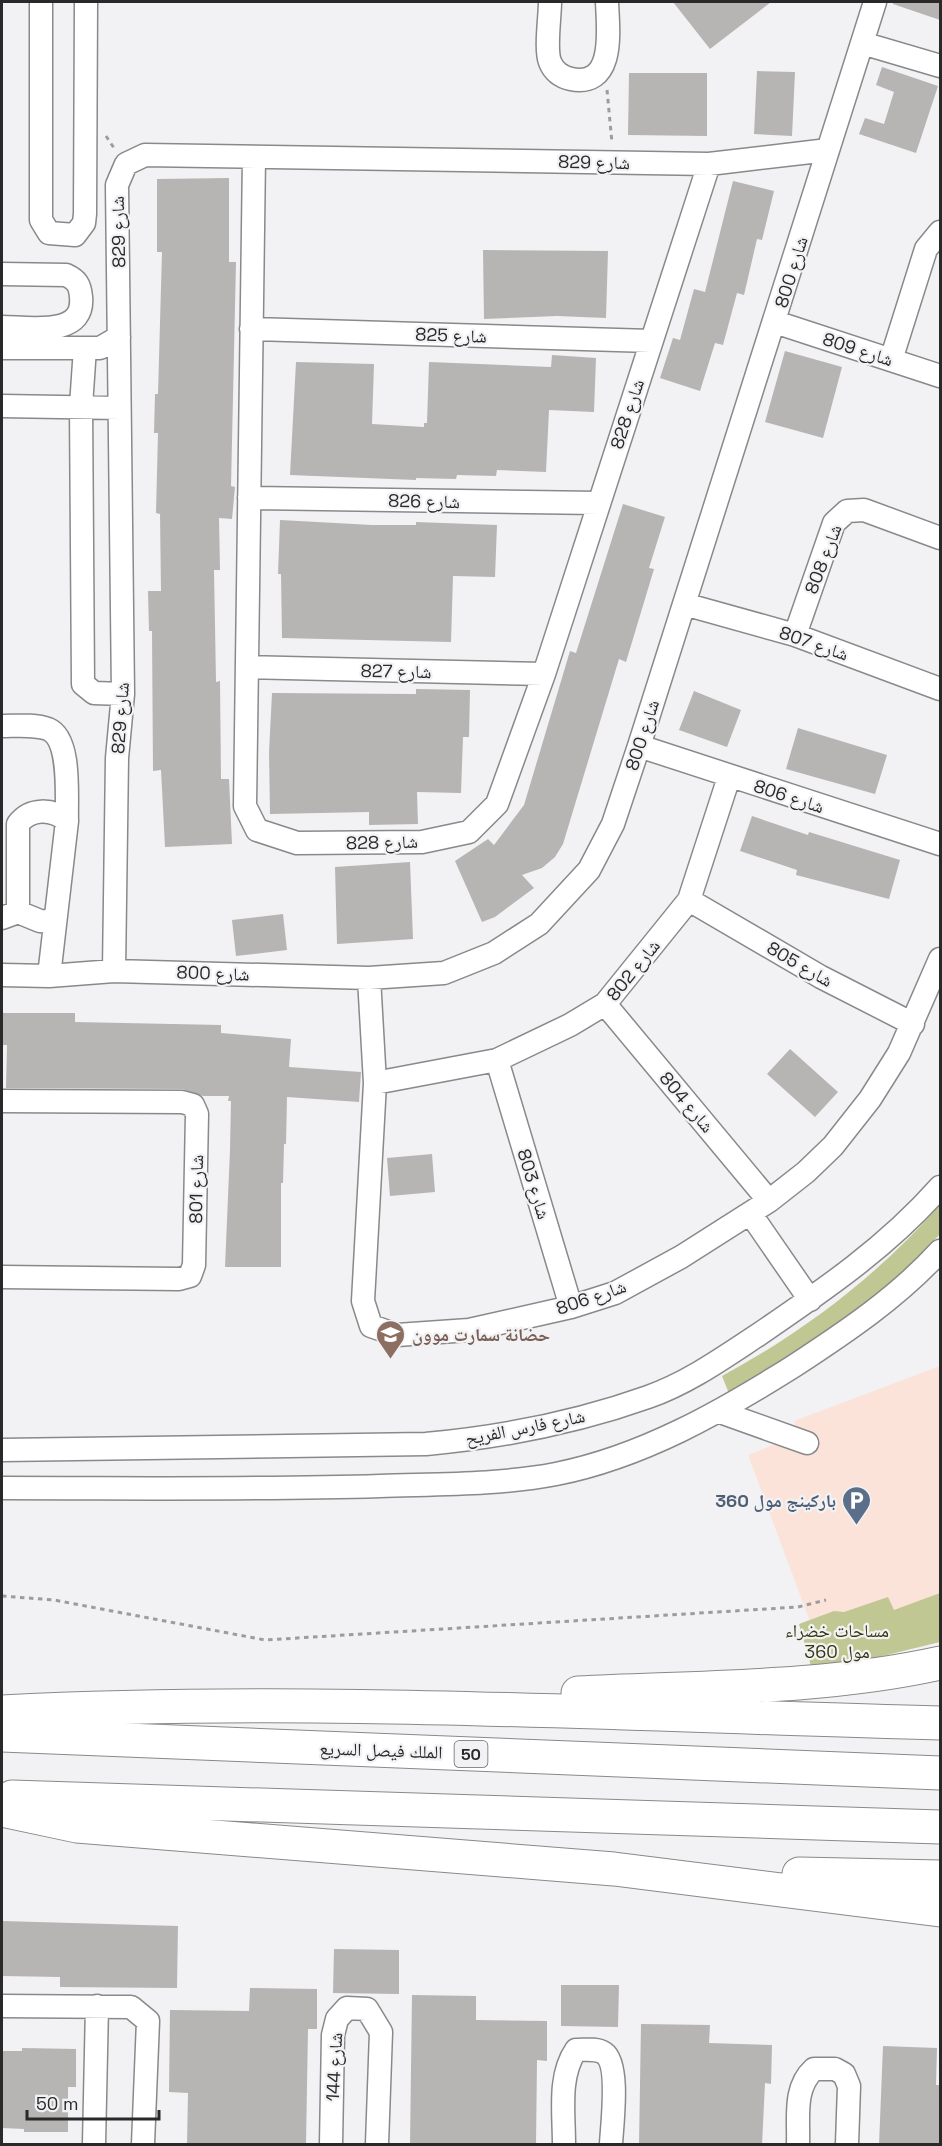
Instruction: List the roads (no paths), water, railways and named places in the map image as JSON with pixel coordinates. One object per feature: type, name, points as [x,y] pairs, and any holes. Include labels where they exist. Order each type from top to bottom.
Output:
[{"type":"highway","points":[[2,1712],[76,1708],[335,1705],[822,1681],[903,1671],[940,1663]]},
{"type":"highway","points":[[335,1705],[940,1723]]},
{"type":"highway","name":"الملك فيصل السريع","points":[[2,1735],[940,1773]]},
{"type":"highway","points":[[2,1796],[940,1827]]},
{"type":"highway","points":[[2,1810],[77,1826],[614,1869],[940,1910]]},
{"type":"highway","points":[[614,1869],[940,1877]]},
{"type":"street","points":[[41,2],[41,220],[49,233],[58,236],[75,235],[84,223],[86,2]]},
{"type":"street","points":[[550,2],[549,60],[555,71],[573,80],[594,78],[600,73],[608,42],[607,2]]},
{"type":"street","name":"شارع 800","points":[[2,975],[49,976],[114,971],[369,978],[444,973],[494,953],[539,924],[588,870],[613,824],[639,746],[875,2]]},
{"type":"street","points":[[861,43],[940,66]]},
{"type":"street","name":"شارع 829","points":[[114,971],[117,758],[123,694],[117,185],[126,164],[146,155],[709,164],[828,150]]},
{"type":"street","name":"شارع 828","points":[[254,157],[245,806],[257,830],[297,843],[422,842],[470,832],[497,804],[544,674],[709,164]]},
{"type":"street","points":[[891,360],[926,249],[940,232]]},
{"type":"street","points":[[2,274],[66,275],[75,279],[80,287],[82,303],[77,316],[70,323],[60,326],[2,327]]},
{"type":"street","name":"شارع 809","points":[[775,322],[940,376]]},
{"type":"street","name":"شارع 825","points":[[251,329],[651,342]]},
{"type":"street","points":[[2,348],[100,348],[119,337]]},
{"type":"street","points":[[85,348],[81,406],[83,684],[94,693],[123,694]]},
{"type":"street","points":[[2,406],[120,408]]},
{"type":"street","name":"شارع 826","points":[[249,498],[598,503]]},
{"type":"street","name":"شارع 808","points":[[795,635],[834,523],[847,511],[864,510],[940,538]]},
{"type":"street","name":"شارع 807","points":[[684,604],[795,635],[940,689]]},
{"type":"street","name":"شارع 827","points":[[248,667],[544,674]]},
{"type":"street","points":[[2,726],[36,727],[56,734],[64,748],[67,820],[49,976]]},
{"type":"street","name":"شارع 806","points":[[639,746],[940,844]]},
{"type":"street","name":"شارع 802","points":[[375,1083],[497,1060],[605,1004],[689,900],[729,777]]},
{"type":"street","points":[[54,922],[10,915],[18,824],[24,816],[35,811],[54,813],[67,820]]},
{"type":"street","name":"شارع 805","points":[[689,900],[821,977],[913,1024]]},
{"type":"street","name":"شارع 806","points":[[369,978],[375,1083],[363,1301],[371,1326],[397,1335],[469,1330],[571,1307],[615,1293],[681,1257],[760,1207],[806,1172],[833,1146],[881,1083],[913,1024],[940,959]]},
{"type":"street","name":"شارع 804","points":[[605,1004],[760,1207],[810,1300]]},
{"type":"street","name":"شارع 803","points":[[497,1060],[571,1307]]},
{"type":"street","name":"شارع 801","points":[[2,1101],[182,1102],[193,1104],[197,1114],[194,1265],[190,1276],[179,1279],[2,1277]]},
{"type":"street","name":"شارع فارس الفريح","points":[[2,1450],[426,1444],[490,1438],[562,1423],[648,1397],[681,1383],[720,1361],[869,1257],[915,1215],[940,1187]]},
{"type":"street","points":[[920,1274],[940,1251]]},
{"type":"street","points":[[2,1488],[340,1488],[474,1483],[556,1474],[625,1454],[720,1412],[837,1338],[920,1274],[940,1262]]},
{"type":"street","points":[[720,1412],[807,1443]]},
{"type":"street","points":[[2,2006],[131,2007],[148,2021],[143,2145]]},
{"type":"street","points":[[94,2145],[97,2006]]},
{"type":"street","name":"شارع 144","points":[[331,2145],[333,2035],[337,2019],[347,2008],[366,2009],[381,2032],[377,2145]]},
{"type":"street","points":[[564,2145],[564,2075],[568,2062],[576,2050],[597,2050],[606,2054],[614,2069],[611,2145]]},
{"type":"street","points":[[798,2145],[800,2087],[814,2069],[835,2069],[844,2074],[849,2086],[847,2145]]},
{"type":"place","name":"حضانة سمارت موون","points":[[391,1360]]},
{"type":"place","name":"باركينج مول 360","points":[[857,1526]]},
{"type":"park label","name":"مساحات خضراء 360 مول","points":[[837,1640]]}]
